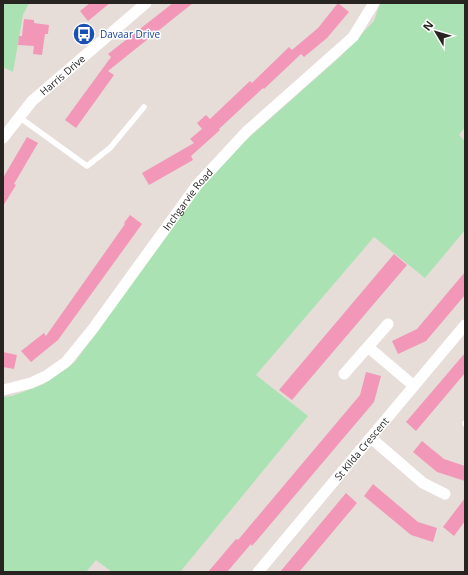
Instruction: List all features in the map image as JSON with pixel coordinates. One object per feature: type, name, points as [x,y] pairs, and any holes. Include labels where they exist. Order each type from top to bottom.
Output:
[{"type":"street","name":"Harris Drive","points":[[3,138],[32,101],[146,3]]},
{"type":"street","name":"Inchgarvie Road","points":[[3,390],[12,389],[31,383],[46,376],[66,362],[92,330],[197,185],[247,131],[353,37],[374,3]]},
{"type":"street","points":[[344,374],[388,324]]},
{"type":"street","name":"St Kilda Crescent","points":[[258,572],[465,326]]},
{"type":"street","points":[[368,346],[414,386]]},
{"type":"street","points":[[371,438],[423,483],[445,494]]},
{"type":"lane","points":[[19,117],[87,166],[110,148],[144,107]]},
{"type":"green space","points":[[3,3],[29,3],[23,15],[13,72],[3,67]]},
{"type":"green space","points":[[380,3],[465,3],[465,127],[459,135],[465,141],[465,230],[425,278],[374,237],[256,375],[308,416],[180,572],[112,572],[96,560],[86,572],[3,572],[3,397],[12,396],[44,384],[75,362],[204,182],[236,149],[340,57],[374,21]]},
{"type":"building","points":[[90,3],[110,3],[88,21],[80,11]]},
{"type":"building","points":[[173,3],[193,3],[108,71],[114,75],[76,128],[65,120],[111,57],[108,54]]},
{"type":"building","points":[[338,3],[349,12],[327,38],[304,57],[301,54],[264,89],[263,88],[191,156],[193,160],[149,185],[142,173],[194,143],[190,139],[202,129],[197,123],[206,115],[210,119],[250,81],[252,83],[289,47],[292,50],[318,28]]},
{"type":"building","points":[[24,19],[34,20],[34,23],[49,25],[48,34],[45,34],[42,55],[33,54],[34,46],[18,45],[19,36],[22,36]]},
{"type":"building","points":[[27,137],[38,143],[3,206],[3,178]]},
{"type":"building","points":[[130,215],[142,224],[58,340],[31,362],[21,351],[44,333],[46,336]]},
{"type":"building","points":[[394,254],[407,265],[292,400],[279,390]]},
{"type":"building","points":[[465,272],[465,295],[426,341],[398,354],[392,341],[417,329]]},
{"type":"building","points":[[3,352],[17,355],[14,369],[3,367]]},
{"type":"building","points":[[465,353],[465,373],[416,431],[406,422]]},
{"type":"building","points":[[366,372],[381,376],[374,402],[252,546],[251,544],[227,572],[208,572],[236,539],[238,540],[360,395]]},
{"type":"building","points":[[422,441],[444,459],[465,466],[465,481],[437,472],[413,452]]},
{"type":"building","points":[[373,484],[418,522],[437,528],[433,542],[411,535],[364,496]]},
{"type":"building","points":[[346,493],[357,503],[299,572],[280,572]]},
{"type":"building","points":[[465,498],[465,521],[454,536],[443,527]]},
{"type":"place","name":"Davaar Drive","points":[[84,34]]}]
